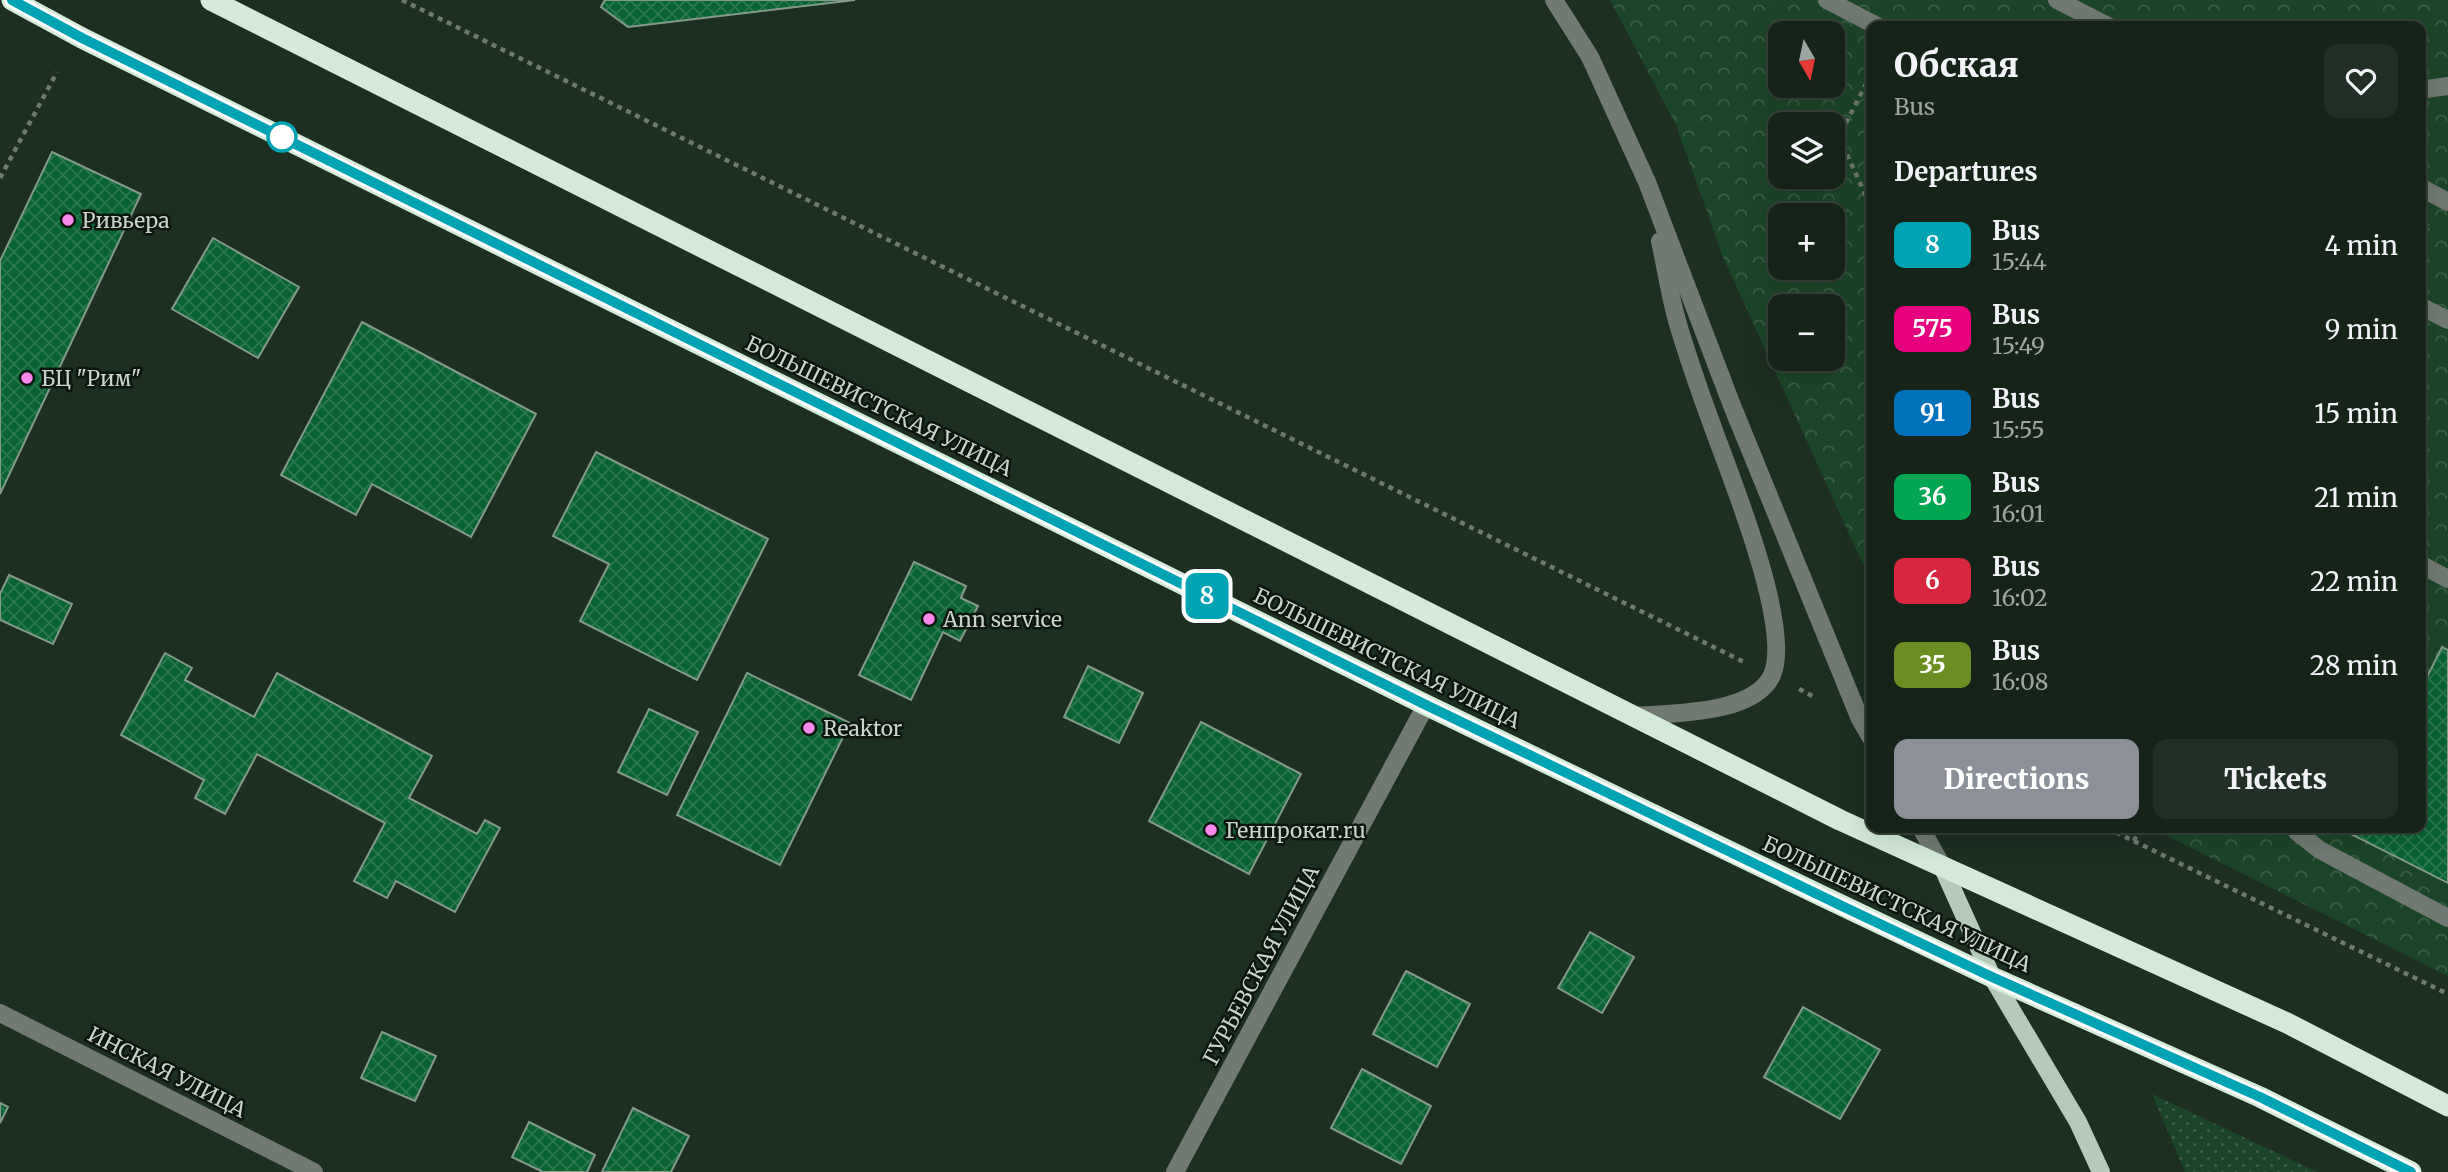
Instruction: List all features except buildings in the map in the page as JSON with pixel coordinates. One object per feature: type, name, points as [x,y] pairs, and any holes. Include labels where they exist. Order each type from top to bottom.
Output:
[{"type":"highway","name":"БОЛЬШЕВИСТСКАЯ УЛИЦА","points":[[12,0],[94,44],[1426,705],[1992,977],[2260,1097],[2411,1172]]},
{"type":"highway","points":[[212,0],[1866,832]]},
{"type":"highway","points":[[1869,833],[2287,1023],[2448,1106]]},
{"type":"main road","points":[[0,8],[4,0]]},
{"type":"main road","points":[[1942,866],[1992,977],[2078,1122],[2101,1172]]},
{"type":"street","points":[[1554,0],[1590,57],[1647,182],[1731,403],[1866,729]]},
{"type":"street","points":[[1827,0],[1867,21]]},
{"type":"street","points":[[2057,0],[2098,21]]},
{"type":"street","points":[[2426,89],[2448,86]]},
{"type":"street","points":[[1634,716],[1703,711],[1759,692],[1772,676],[1777,651],[1774,624],[1756,547],[1678,322],[1647,182]]},
{"type":"street","points":[[2426,190],[2448,202]]},
{"type":"street","points":[[2426,309],[2448,320]]},
{"type":"street","points":[[2426,567],[2448,579]]},
{"type":"street","name":"ГУРЬЕВСКАЯ УЛИЦА","points":[[1175,1172],[1426,705]]},
{"type":"street","points":[[1924,833],[1942,866]]},
{"type":"street","points":[[2298,833],[2320,850],[2448,918]]},
{"type":"street","name":"ИНСКАЯ УЛИЦА","points":[[0,1013],[314,1172]]},
{"type":"path","points":[[402,0],[1860,719]]},
{"type":"path","points":[[0,178],[57,72]]},
{"type":"path","points":[[1866,85],[1839,137],[1866,196]]},
{"type":"path","points":[[2117,833],[2448,994]]},
{"type":"path","points":[[2134,841],[2138,833]]},
{"type":"green space","points":[[1610,0],[2448,0],[2448,976],[2161,833],[2426,833],[2426,21],[1866,21],[1866,571],[1775,371],[1845,371],[1845,294],[1768,294],[1768,356],[1723,257],[1676,125]]},
{"type":"green space","points":[[2152,1094],[2317,1172],[2185,1172]]},
{"type":"bus line","name":"8","points":[[12,0],[82,38],[1426,705],[1844,907],[1992,977],[2260,1097],[2411,1172]]},
{"type":"place","name":"Ривьера","points":[[68,220]]},
{"type":"place","name":"БЦ \"Рим\"","points":[[27,378]]},
{"type":"place","name":"Ann service","points":[[929,619]]},
{"type":"place","name":"Reaktor","points":[[809,728]]},
{"type":"place","name":"Генпрокат.ru","points":[[1211,830]]}]
